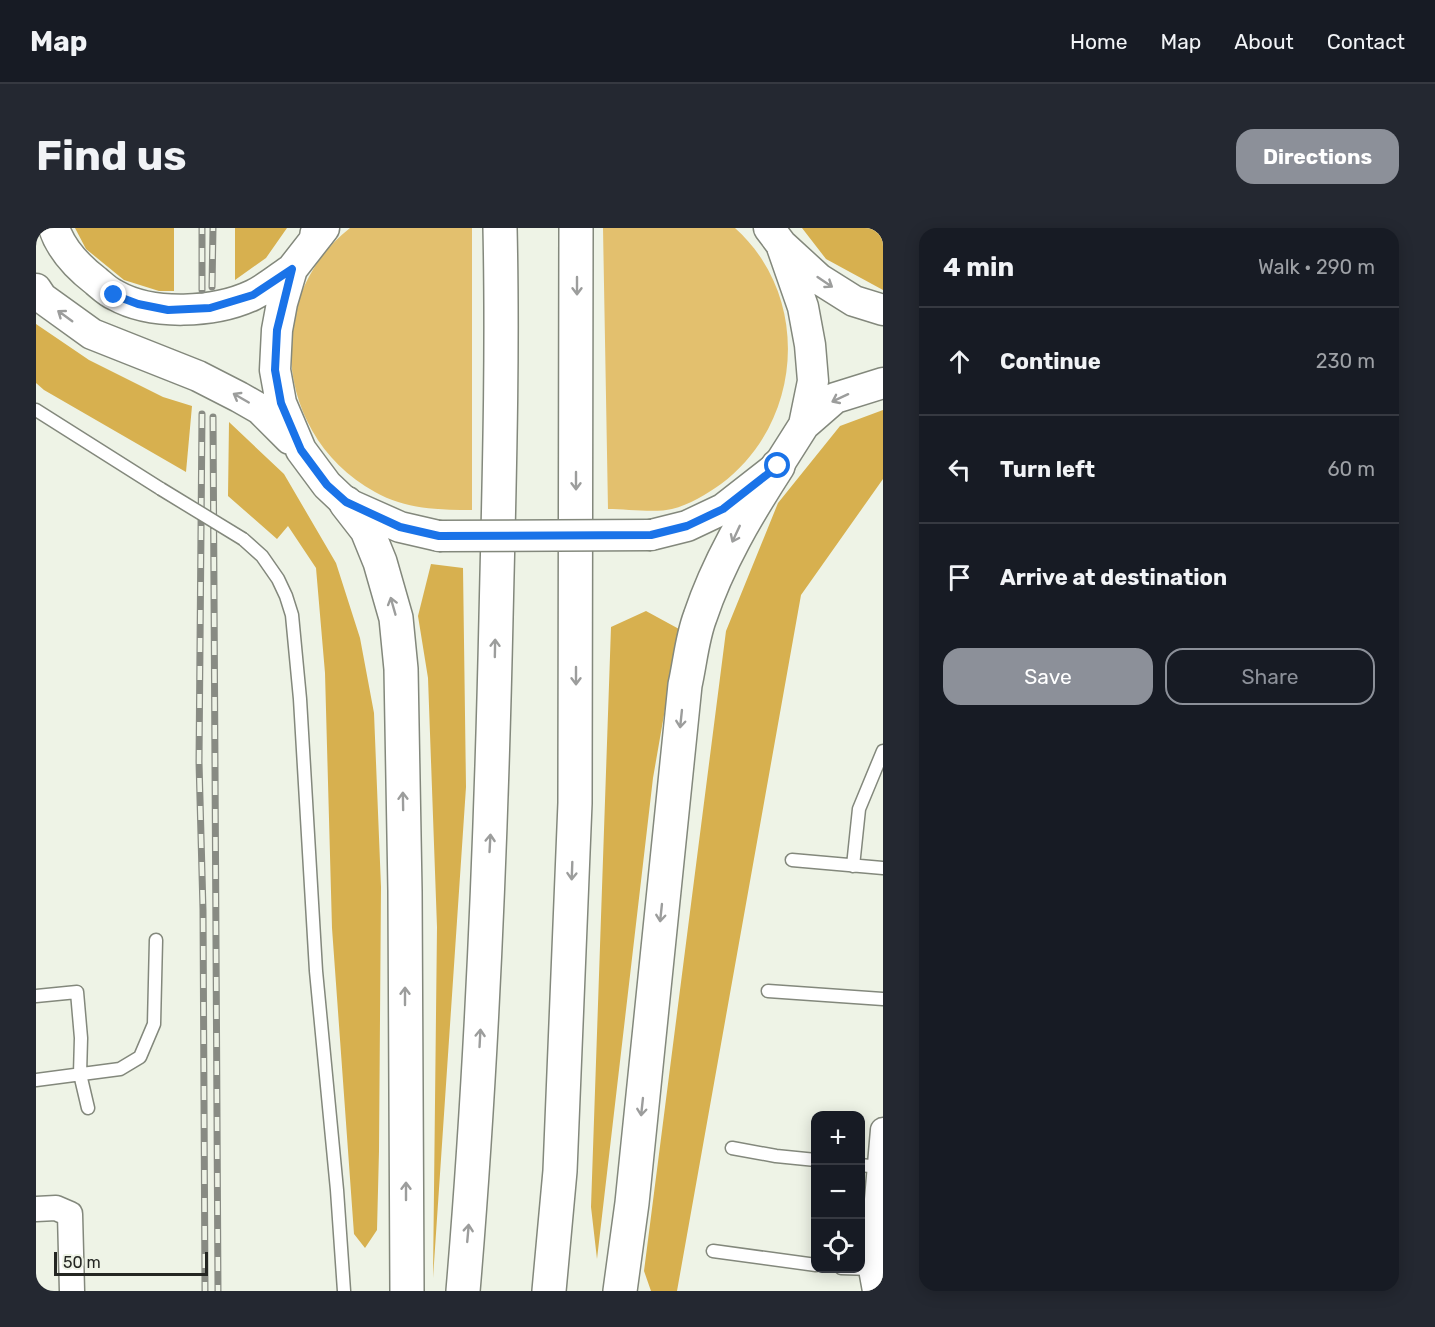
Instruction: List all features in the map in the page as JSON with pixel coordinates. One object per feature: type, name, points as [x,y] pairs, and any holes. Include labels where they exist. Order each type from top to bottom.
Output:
[{"type":"highway","points":[[463,1291],[474,1161],[492,788],[502,342],[500,228]]},
{"type":"highway","points":[[549,1291],[560,1172],[575,803],[576,228]]},
{"type":"highway","points":[[620,1291],[632,1203],[685,685],[699,618],[740,525],[778,466]]},
{"type":"highway","points":[[346,502],[367,530],[380,562],[396,618],[401,669],[405,891],[407,1291]]},
{"type":"street","points":[[54,228],[68,254],[114,295],[138,304],[168,310],[210,308],[253,295],[292,269],[321,230]]},
{"type":"street","points":[[775,236],[819,279],[854,301],[883,310]]},
{"type":"street","points":[[775,236],[803,307],[810,345],[813,381],[804,425]]},
{"type":"street","points":[[292,269],[277,330],[275,370],[281,403],[301,450]]},
{"type":"street","points":[[36,289],[42,298],[92,334],[198,376],[260,409],[301,450],[327,485],[346,502],[400,527],[439,536],[651,535],[687,526],[723,509],[778,466],[804,425],[835,398],[883,383]]},
{"type":"street","points":[[873,1280],[876,1161],[883,1130]]},
{"type":"street","points":[[36,1209],[56,1208],[70,1214],[72,1291]]},
{"type":"lane","points":[[36,410],[243,539],[262,556],[278,579],[286,596],[292,615],[300,699],[316,971],[337,1190],[344,1291]]},
{"type":"lane","points":[[853,866],[859,810],[883,751]]},
{"type":"lane","points":[[792,860],[883,868]]},
{"type":"lane","points":[[36,1080],[120,1069],[140,1057],[154,1024],[156,940]]},
{"type":"lane","points":[[768,991],[883,999]]},
{"type":"lane","points":[[36,996],[77,992],[80,1074],[88,1108]]},
{"type":"lane","points":[[732,1148],[811,1160]]},
{"type":"lane","points":[[713,1251],[811,1264]]},
{"type":"lane","points":[[853,1273],[873,1280]]},
{"type":"shaded area","points":[[75,228],[174,228],[174,291],[159,291],[124,280],[86,249]]},
{"type":"shaded area","points":[[235,228],[287,228],[266,258],[235,280]]},
{"type":"shaded area","points":[[350,228],[472,228],[472,510],[435,509],[410,505],[375,492],[342,468],[317,438],[300,403],[292,366],[292,328],[302,292],[321,258]]},
{"type":"shaded area","points":[[603,228],[735,228],[760,256],[777,289],[786,323],[788,359],[782,394],[769,428],[748,458],[721,484],[698,499],[672,509],[649,511],[608,509]]},
{"type":"shaded area","points":[[802,228],[883,228],[883,290],[826,259]]},
{"type":"shaded area","points":[[36,324],[89,360],[163,397],[192,406],[186,472],[44,390],[36,383]]},
{"type":"shaded area","points":[[883,410],[883,479],[801,595],[677,1291],[651,1291],[644,1271],[726,631],[778,503],[840,426]]},
{"type":"shaded area","points":[[229,422],[284,474],[336,563],[360,638],[374,713],[381,887],[379,1151],[377,1230],[365,1248],[354,1234],[332,928],[325,673],[316,568],[288,526],[277,539],[228,496]]},
{"type":"shaded area","points":[[431,564],[463,568],[466,787],[433,1278],[437,927],[428,678],[418,616]]},
{"type":"shaded area","points":[[646,611],[679,629],[653,778],[597,1259],[591,1207],[611,627]]},
{"type":"railway","points":[[202,228],[202,290]]},
{"type":"railway","points":[[212,287],[213,228]]},
{"type":"railway","points":[[202,414],[199,762],[203,910],[205,1291]]},
{"type":"railway","points":[[213,417],[218,1291]]},
{"type":"route","points":[[114,295],[138,304],[168,310],[210,308],[253,295],[292,269],[277,330],[275,370],[281,403],[301,450],[327,485],[346,502],[400,527],[439,536],[651,535],[687,526],[723,509],[778,466]]}]
